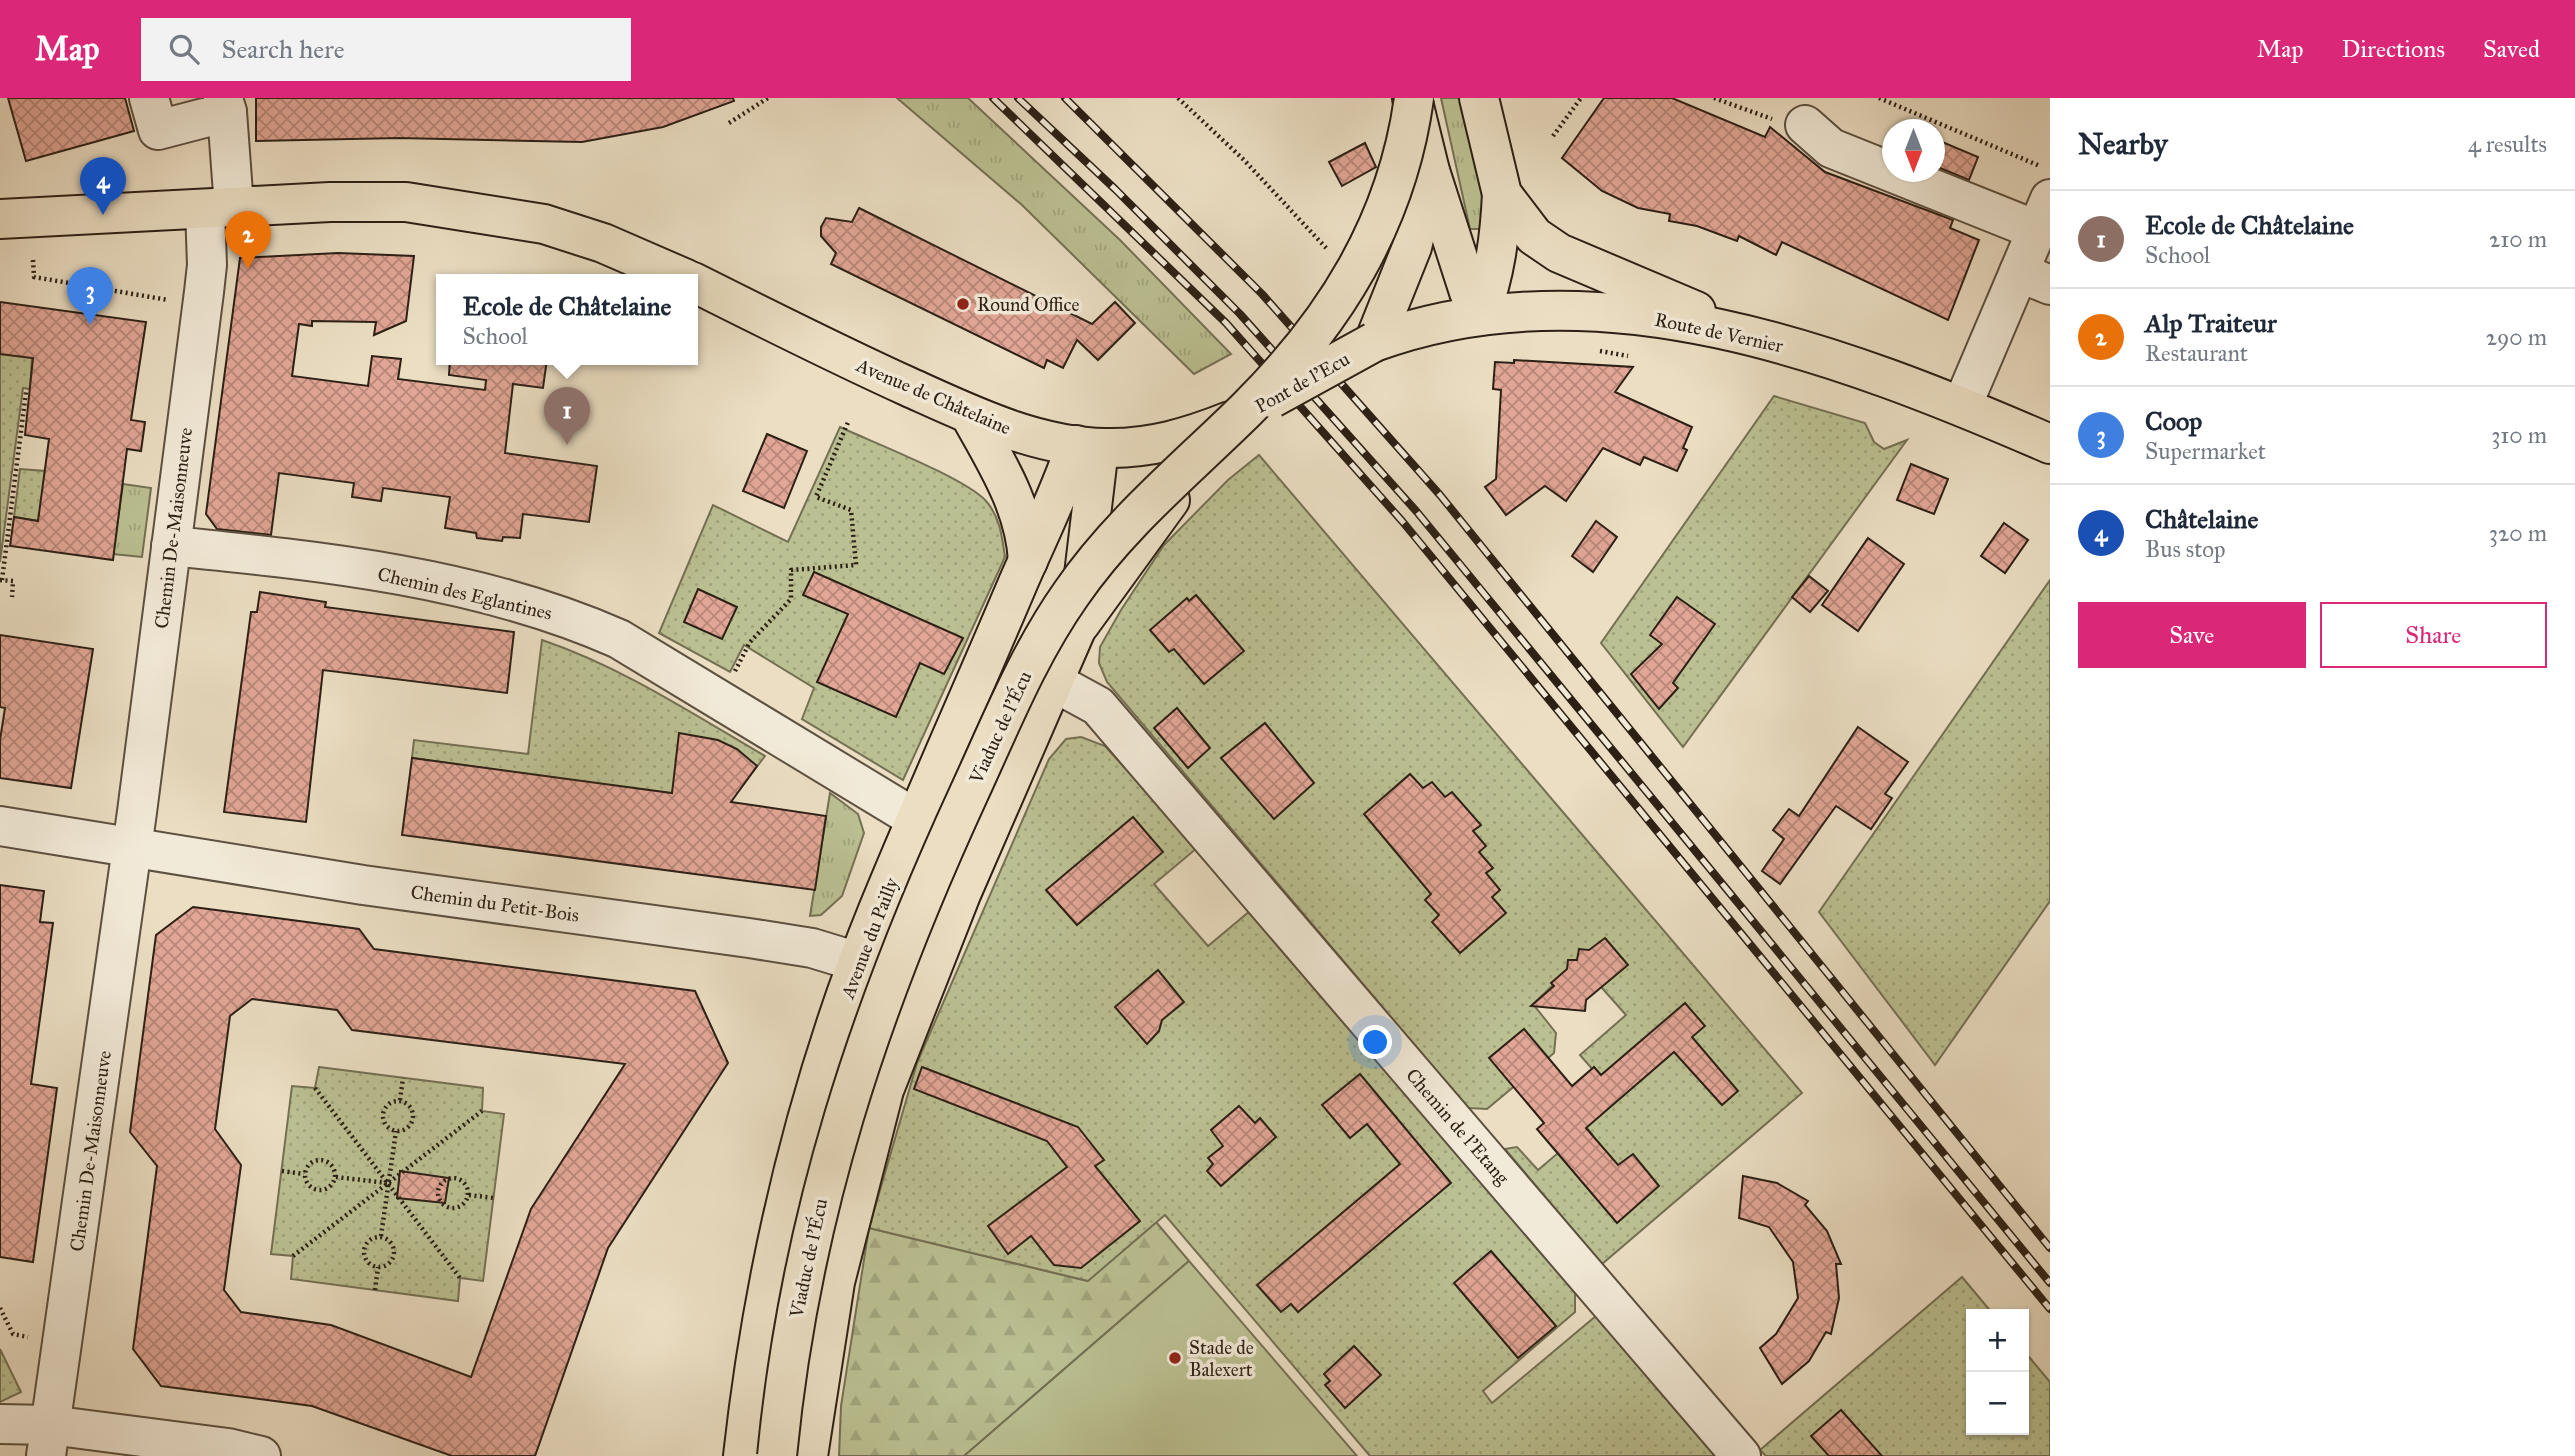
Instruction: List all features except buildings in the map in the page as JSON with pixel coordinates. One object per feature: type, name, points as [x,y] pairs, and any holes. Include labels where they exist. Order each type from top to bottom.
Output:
[{"type":"main road","points":[[1413,98],[1430,171],[1469,292],[1480,314]]},
{"type":"main road","name":"Viaduc de l'Écu","points":[[777,1456],[789,1357],[802,1284],[826,1175],[851,1087],[917,908],[1004,718],[1050,628],[1094,563],[1159,492],[1284,370],[1341,298],[1367,252],[1388,204],[1404,157],[1413,98]]},
{"type":"main road","points":[[1479,98],[1502,194],[1496,259],[1490,289],[1480,314]]},
{"type":"main road","points":[[1374,342],[1412,247],[1430,171]]},
{"type":"main road","points":[[1502,194],[1521,223],[1559,253],[1755,338]]},
{"type":"main road","points":[[0,219],[406,202],[544,224],[598,241],[674,274]]},
{"type":"main road","name":"Avenue de Châtelaine","points":[[698,284],[839,355],[970,415],[1031,436],[1088,446],[1153,445],[1183,439],[1230,421]]},
{"type":"main road","name":"Route de Vernier","points":[[1374,342],[1408,330],[1480,314],[1594,312],[1664,319],[1755,338],[1880,375],[2050,443]]},
{"type":"main road","name":"Pont de l'Ecu","points":[[1230,421],[1374,342]]},
{"type":"main road","points":[[970,415],[1014,498],[1024,530],[1028,561]]},
{"type":"main road","points":[[808,1456],[835,1282],[884,1090],[961,894],[1078,625],[1230,421]]},
{"type":"main road","points":[[1078,625],[1088,446]]},
{"type":"main road","name":"Avenue du Pailly","points":[[743,1456],[766,1289],[779,1224],[825,1058],[858,962],[916,819],[1028,561],[1060,493],[1088,446]]},
{"type":"street","points":[[149,98],[158,130],[225,105]]},
{"type":"street","name":"Chemin De-Maisonneuve","points":[[48,1440],[131,846],[207,265],[219,208],[225,105]]},
{"type":"street","points":[[1805,125],[1831,148],[2038,232],[1962,406]]},
{"type":"street","name":"Chemin des Eglantines","points":[[171,546],[322,563],[441,584],[568,616],[619,639],[916,819]]},
{"type":"street","name":"Chemin de l'Etang","points":[[1054,682],[1098,706],[1741,1456]]},
{"type":"street","points":[[0,826],[131,846]]},
{"type":"street","name":"Chemin du Petit-Bois","points":[[131,846],[363,884],[761,940],[811,948],[858,962]]},
{"type":"street","points":[[0,1424],[48,1440],[228,1448],[261,1456]]},
{"type":"path","points":[[729,123],[768,98]]},
{"type":"path","points":[[1178,98],[1244,160],[1336,258]]},
{"type":"path","points":[[1553,136],[1581,98]]},
{"type":"path","points":[[1714,98],[1760,116],[1805,125]]},
{"type":"path","points":[[1879,98],[2038,232]]},
{"type":"path","points":[[33,260],[34,276],[172,300]]},
{"type":"path","points":[[12,597],[13,581],[1,580],[26,392]]},
{"type":"path","points":[[732,677],[750,642],[791,599],[791,570],[856,565],[851,510],[816,498],[849,421]]},
{"type":"path","points":[[400,1100],[403,1078]]},
{"type":"path","points":[[315,1088],[460,1278]]},
{"type":"path","points":[[400,1100],[410,1105],[414,1117],[408,1128],[396,1131],[386,1126],[382,1114],[388,1103],[400,1100]]},
{"type":"path","points":[[293,1256],[482,1111]]},
{"type":"path","points":[[381,1236],[396,1131]]},
{"type":"path","points":[[322,1160],[333,1166],[336,1177],[330,1188],[318,1191],[308,1186],[304,1174],[310,1163],[322,1160]]},
{"type":"path","points":[[282,1171],[304,1174]]},
{"type":"path","points":[[336,1177],[388,1184]]},
{"type":"path","points":[[455,1178],[466,1184],[469,1195],[464,1206],[452,1209],[441,1203],[438,1191],[444,1181],[455,1178]]},
{"type":"path","points":[[469,1195],[494,1198]]},
{"type":"path","points":[[381,1236],[392,1242],[395,1254],[389,1264],[378,1267],[367,1262],[364,1250],[369,1239],[381,1236]]},
{"type":"path","points":[[375,1290],[378,1267]]},
{"type":"path","points":[[0,1308],[13,1334],[31,1338]]},
{"type":"green space","points":[[897,98],[968,98],[1120,240],[1231,354],[1194,374],[1022,205]]},
{"type":"green space","points":[[1441,98],[1469,98],[1486,167],[1481,229],[1470,229]]},
{"type":"green space","points":[[0,354],[32,358],[30,389],[23,388],[0,562]]},
{"type":"green space","points":[[1774,396],[1865,423],[1874,442],[1884,449],[1907,440],[1683,747],[1601,643]]},
{"type":"green space","points":[[840,427],[939,471],[975,492],[986,501],[994,514],[1003,542],[1005,557],[903,780],[802,719],[814,688],[744,645],[730,672],[659,633],[713,505],[788,542]]},
{"type":"green space","points":[[1259,455],[1802,1093],[1602,1264],[1505,1149],[1517,1147],[1538,1170],[1558,1153],[1592,1134],[1570,1108],[1602,1080],[1580,1055],[1626,1015],[1578,961],[1533,1004],[1556,1033],[1554,1053],[1487,1109],[1468,1108],[1107,682],[1099,663],[1100,647],[1164,545],[1228,480]]},
{"type":"green space","points":[[20,469],[45,471],[39,521],[14,517]]},
{"type":"green space","points":[[123,484],[151,488],[142,557],[113,554]]},
{"type":"green space","points":[[2050,580],[2050,901],[1935,1065],[1819,912]]},
{"type":"green space","points":[[542,640],[629,677],[765,756],[737,793],[722,801],[412,758],[414,740],[528,754]]},
{"type":"green space","points":[[1081,737],[1105,746],[1197,848],[1154,884],[1208,946],[1250,911],[1575,1292],[1575,1312],[1483,1391],[1492,1403],[1596,1316],[1715,1456],[1370,1456],[1165,1215],[1088,1281],[869,1228],[917,1063],[1049,759],[1066,739]]},
{"type":"green space","points":[[830,793],[858,814],[864,833],[842,896],[821,915],[810,916]]},
{"type":"green space","points":[[319,1067],[483,1088],[482,1111],[504,1114],[483,1281],[460,1278],[458,1301],[291,1279],[293,1256],[271,1254],[292,1086],[315,1088]]},
{"type":"green space","points":[[1156,1222],[1189,1261],[964,1456],[839,1456],[841,1406],[869,1228],[1087,1281]]},
{"type":"green space","name":"Stade de Balexert","points":[[1189,1261],[1357,1456],[964,1456]]},
{"type":"green space","points":[[1962,1277],[1989,1309],[1966,1309],[1966,1435],[2029,1435],[2029,1357],[2050,1382],[2050,1456],[1766,1456],[1760,1450]]},
{"type":"green space","points":[[0,1349],[21,1392],[0,1402]]},
{"type":"railway","points":[[993,98],[1226,323],[1402,521],[2050,1309]]},
{"type":"railway","points":[[1018,98],[1115,189],[1240,314],[1417,512],[2050,1283]]},
{"type":"railway","points":[[1065,98],[1262,294],[1440,495],[2050,1248]]},
{"type":"place","name":"Châtelaine","points":[[103,215]]},
{"type":"place","name":"Alp Traiteur","points":[[248,269]]},
{"type":"place","name":"Round Office","points":[[963,304]]},
{"type":"place","name":"Coop","points":[[90,325]]},
{"type":"place","name":"Ecole de Châtelaine","points":[[567,445]]},
{"type":"place","name":"Stade de Balexert","points":[[1175,1358]]}]
